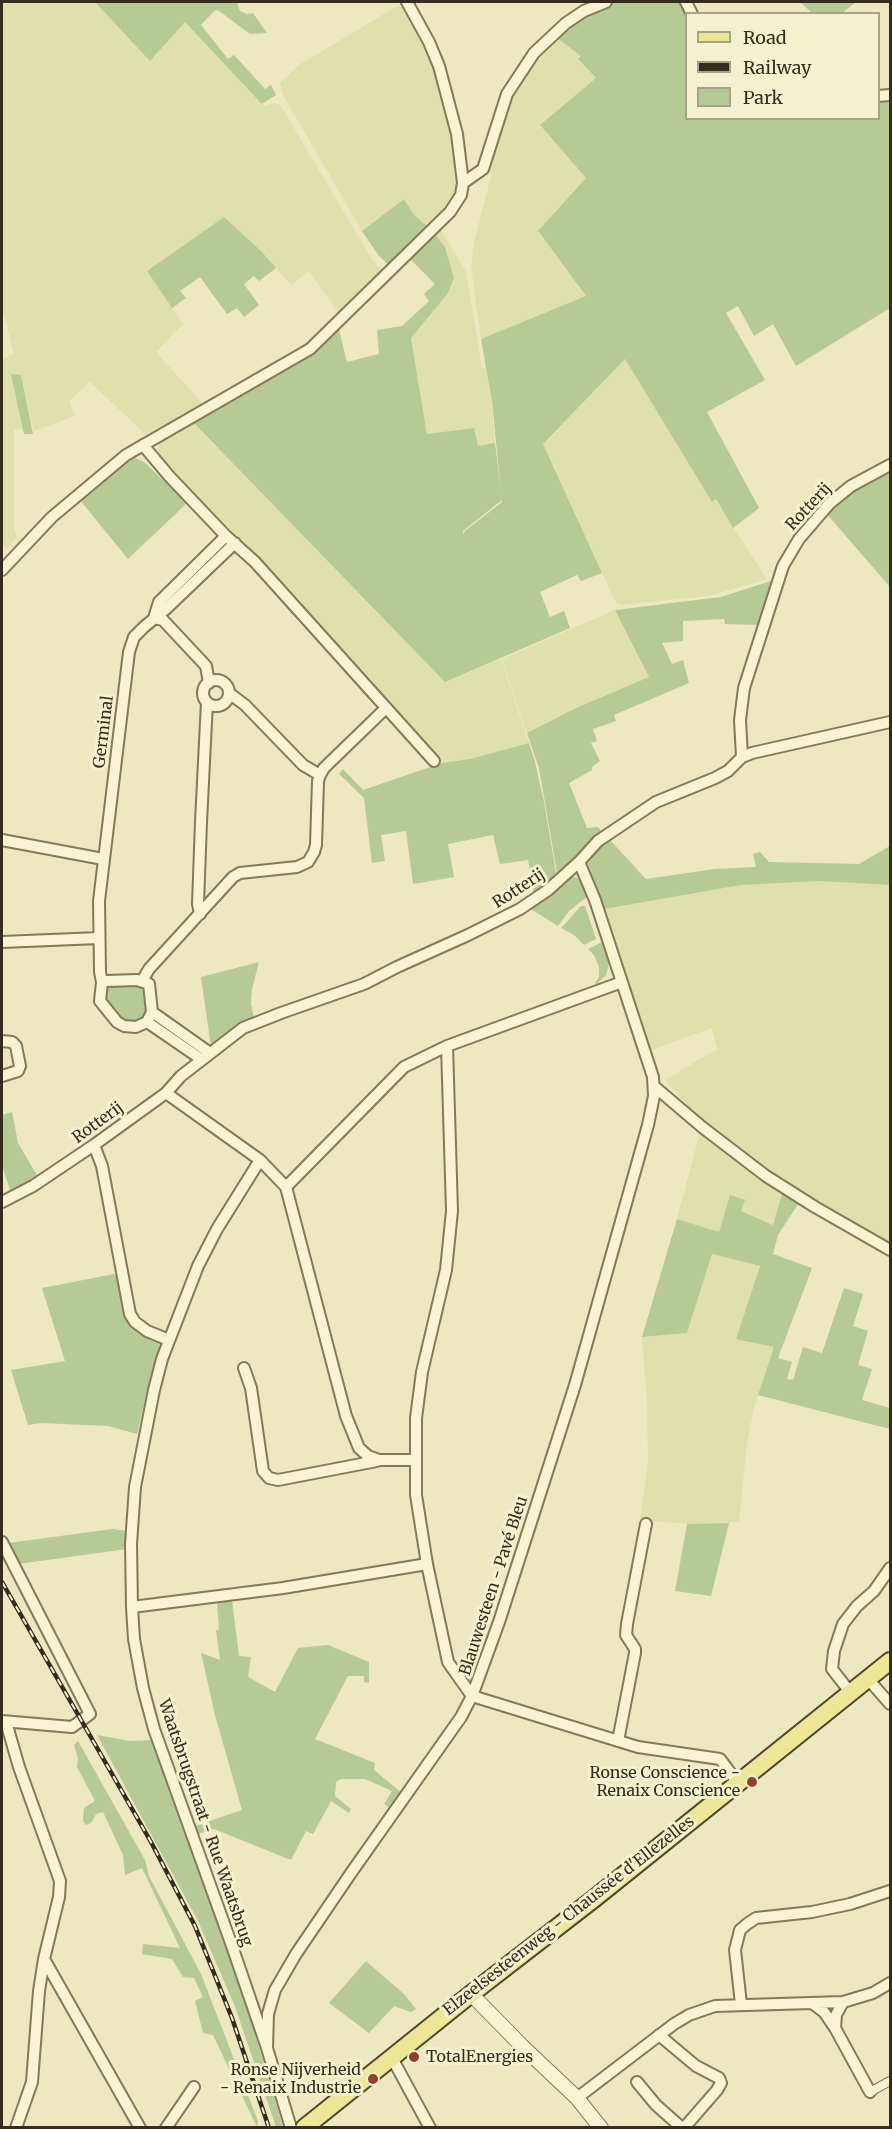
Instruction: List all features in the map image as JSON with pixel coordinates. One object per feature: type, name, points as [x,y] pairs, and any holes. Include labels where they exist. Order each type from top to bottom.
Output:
[{"type":"main road","name":"Elzeelsesteenweg - Chaussée d'Ellezelles","points":[[304,2127],[891,1661]]},
{"type":"street","points":[[2,570],[52,517],[126,455],[310,349],[446,217],[460,195],[463,183],[457,134],[447,93],[429,42],[407,2]]},
{"type":"street","points":[[463,183],[479,173],[486,164],[507,94],[534,53],[566,23],[584,11],[606,2]]},
{"type":"street","points":[[143,445],[159,466],[255,562],[434,761]]},
{"type":"street","name":"Rotterij","points":[[2,1202],[33,1186],[94,1145],[166,1093],[181,1076],[243,1028],[364,984],[504,918],[548,890],[598,841],[643,809],[728,771],[742,757],[740,720],[744,687],[778,576],[787,557],[807,528],[840,494],[891,465]]},
{"type":"street","name":"Germinal","points":[[149,1017],[136,1027],[124,1026],[117,1022],[100,1001],[102,982],[99,901],[129,652],[134,638],[167,608],[230,539]]},
{"type":"street","points":[[154,618],[163,620],[206,666],[209,683]]},
{"type":"street","points":[[200,914],[198,904],[207,702],[204,693],[209,683],[217,680],[226,684],[229,693],[245,705],[303,765],[320,775]]},
{"type":"street","points":[[207,702],[216,706],[221,705],[226,702],[229,693]]},
{"type":"street","points":[[142,981],[149,969],[233,877],[240,873],[297,867],[311,858],[316,845],[320,775],[324,768],[385,709]]},
{"type":"street","points":[[742,757],[891,722]]},
{"type":"street","points":[[2,840],[104,859]]},
{"type":"street","points":[[579,862],[595,900],[647,1054],[655,1087],[702,1128],[766,1176],[891,1250]]},
{"type":"street","points":[[2,942],[99,938]]},
{"type":"street","points":[[102,982],[142,981],[149,984],[149,1017],[205,1056]]},
{"type":"street","points":[[286,1187],[404,1067],[447,1046],[622,982]]},
{"type":"street","points":[[2,1041],[12,1042],[16,1046],[20,1066],[18,1071],[2,1076]]},
{"type":"street","points":[[447,1046],[452,1211],[446,1270],[421,1384],[416,1418],[414,1460],[416,1495],[427,1564],[448,1662],[472,1696],[638,1747],[720,1760],[738,1782]]},
{"type":"street","name":"Blauwesteen - Pavé Bleu","points":[[267,2048],[268,2014],[280,1981],[351,1873],[461,1717],[472,1696],[524,1546],[585,1352],[645,1137],[655,1087]]},
{"type":"street","points":[[166,1093],[260,1160],[286,1187],[346,1416],[359,1448],[368,1456],[379,1460]]},
{"type":"street","points":[[94,1145],[102,1166],[130,1314],[135,1322],[147,1331],[169,1340]]},
{"type":"street","name":"Waatsbrugstraat - Rue Waatsbrug","points":[[260,1160],[217,1229],[198,1266],[169,1340],[154,1390],[135,1487],[131,1544],[132,1608],[134,1639],[143,1688],[154,1729],[267,2048],[291,2127]]},
{"type":"street","points":[[244,1368],[250,1388],[263,1471],[269,1478],[278,1480],[379,1460],[414,1460]]},
{"type":"street","points":[[618,1741],[635,1653],[626,1635],[627,1624],[646,1524]]},
{"type":"street","points":[[2,1542],[90,1714],[77,1724],[4,1721],[60,1881],[59,1897],[39,1991],[32,2082],[16,2127]]},
{"type":"street","points":[[132,1608],[283,1588],[427,1564]]},
{"type":"street","points":[[850,1692],[832,1669],[834,1651],[843,1624],[857,1606],[874,1591],[891,1568]]},
{"type":"street","points":[[868,1679],[891,1704]]},
{"type":"street","points":[[741,2004],[735,1950],[740,1930],[747,1924],[756,1918],[812,1912],[850,1904],[891,1891]]},
{"type":"street","points":[[44,1959],[140,2127]]},
{"type":"street","points":[[577,2098],[690,2014],[715,2006],[843,2002],[873,1993],[891,1983]]},
{"type":"street","points":[[471,1994],[577,2098],[601,2127]]},
{"type":"street","points":[[835,2028],[836,2015],[843,2002]]},
{"type":"street","points":[[813,2003],[824,2012],[835,2028],[870,2092],[891,2081]]},
{"type":"street","points":[[637,2082],[656,2105],[683,2127],[721,2083],[719,2078],[696,2066],[659,2035]]},
{"type":"street","points":[[392,2058],[428,2127]]},
{"type":"street","points":[[166,2127],[194,2087]]},
{"type":"green space","points":[[2,2],[95,2],[150,60],[185,22],[265,106],[275,103],[281,106],[373,261],[383,270],[340,315],[309,271],[291,285],[261,251],[224,217],[147,271],[183,324],[156,352],[204,405],[145,434],[90,382],[69,401],[75,416],[34,431],[21,375],[12,374],[23,429],[14,430],[14,529],[17,537],[7,549],[2,543],[2,359],[14,354],[2,306]]},
{"type":"green space","points":[[95,2],[237,2],[240,11],[247,14],[253,13],[267,33],[250,34],[215,10],[201,25],[228,59],[234,55],[265,89],[271,85],[276,95],[262,104],[185,22],[150,61]]},
{"type":"green space","points":[[404,2],[431,55],[448,116],[457,186],[455,193],[428,227],[414,215],[404,199],[362,231],[283,95],[280,83],[299,65]]},
{"type":"green space","points":[[614,2],[683,2],[686,12],[685,120],[880,120],[880,99],[890,98],[890,308],[796,366],[773,324],[754,336],[738,306],[726,313],[765,380],[707,412],[759,508],[733,528],[716,499],[712,502],[625,359],[543,444],[602,573],[581,581],[577,575],[540,592],[550,617],[564,611],[570,628],[445,682],[190,419],[338,326],[347,362],[379,354],[377,330],[402,326],[429,301],[424,294],[435,284],[409,258],[435,234],[445,247],[454,278],[448,293],[411,338],[427,434],[474,428],[478,446],[495,443],[501,492],[492,401],[481,339],[586,296],[538,231],[586,178],[540,125],[596,78],[578,59],[581,56],[553,35]],"holes":[[[502,500],[465,531],[463,535],[463,531]]]},
{"type":"green space","points":[[800,2],[856,2],[844,12],[811,12]]},
{"type":"green space","points":[[553,35],[582,56],[578,60],[596,78],[540,125],[586,178],[538,232],[586,297],[481,339],[471,266],[474,242],[492,173],[487,168],[510,90]]},
{"type":"green space","points":[[404,199],[414,215],[428,227],[389,265],[379,256],[362,231]]},
{"type":"green space","points":[[224,217],[276,268],[259,281],[254,276],[244,284],[259,305],[244,317],[237,308],[227,314],[200,277],[180,291],[186,298],[172,308],[147,271]]},
{"type":"green space","points":[[440,229],[466,271],[482,368],[487,367],[489,374],[495,443],[477,446],[473,428],[427,434],[411,338],[452,286],[454,278],[445,247],[435,234]]},
{"type":"green space","points":[[625,359],[712,502],[715,499],[767,579],[709,596],[621,605],[616,603],[543,444]]},
{"type":"green space","points":[[11,374],[21,375],[33,434],[24,434]]},
{"type":"green space","points":[[190,419],[445,682],[501,659],[529,743],[470,759],[442,763],[352,660],[238,537],[159,458],[158,447],[162,437]]},
{"type":"green space","points":[[135,458],[144,462],[187,503],[128,559],[79,499],[125,462]]},
{"type":"green space","points":[[890,468],[890,587],[825,512],[849,490]]},
{"type":"green space","points":[[774,580],[761,625],[725,624],[724,619],[683,621],[683,641],[662,643],[672,664],[683,660],[689,683],[614,715],[616,721],[593,729],[597,741],[591,743],[600,761],[592,767],[592,770],[569,783],[587,828],[598,827],[603,833],[558,878],[539,768],[527,733],[576,708],[649,677],[615,610],[721,597]]},
{"type":"green space","points":[[615,610],[649,677],[576,708],[527,733],[502,659]]},
{"type":"green space","points":[[529,743],[544,802],[557,879],[534,894],[528,860],[500,864],[493,835],[448,844],[454,877],[413,884],[406,831],[381,835],[385,861],[372,863],[364,798],[339,774],[343,769],[363,790],[442,763],[470,759]]},
{"type":"green space","points":[[609,839],[646,879],[715,869],[756,867],[753,854],[760,852],[769,862],[859,864],[890,846],[890,885],[820,881],[741,885],[604,909],[587,863],[591,853]]},
{"type":"green space","points":[[572,876],[582,880],[588,896],[569,911],[558,926],[529,908],[566,880]]},
{"type":"green space","points":[[820,881],[890,885],[890,1245],[824,1207],[759,1165],[717,1133],[687,1105],[665,1080],[717,1049],[712,1028],[651,1050],[604,909],[741,885]]},
{"type":"green space","points":[[581,906],[585,906],[596,939],[584,945],[574,935],[561,928]]},
{"type":"green space","points":[[602,942],[609,963],[606,975],[597,984],[595,983],[599,977],[599,967],[594,955],[588,949]]},
{"type":"green space","points":[[259,962],[252,989],[251,1004],[254,1018],[227,1033],[217,1045],[211,1047],[201,977]]},
{"type":"green space","points":[[113,985],[140,986],[144,989],[147,1013],[140,1022],[123,1021],[104,998],[107,988]]},
{"type":"green space","points":[[12,1112],[18,1143],[38,1177],[11,1193],[2,1165],[2,1115]]},
{"type":"green space","points":[[700,1132],[783,1191],[773,1225],[740,1211],[730,1195],[719,1232],[677,1219]]},
{"type":"green space","points":[[783,1191],[800,1201],[778,1235],[773,1254],[812,1268],[778,1358],[792,1362],[787,1379],[793,1380],[803,1347],[822,1353],[844,1288],[863,1294],[853,1326],[868,1331],[858,1365],[872,1369],[862,1400],[890,1408],[890,1429],[758,1395],[774,1347],[736,1339],[760,1266],[712,1254],[687,1333],[642,1337],[677,1219],[719,1232],[730,1195],[745,1200],[741,1211],[773,1225]]},
{"type":"green space","points":[[712,1254],[760,1266],[736,1338],[775,1347],[754,1407],[747,1443],[739,1522],[687,1524],[640,1520],[648,1463],[647,1400],[642,1337],[687,1333]]},
{"type":"green space","points":[[119,1273],[128,1319],[163,1341],[152,1371],[137,1434],[108,1426],[41,1423],[28,1425],[11,1370],[65,1361],[42,1288]]},
{"type":"green space","points":[[729,1523],[711,1596],[675,1591],[687,1524]]},
{"type":"green space","points":[[113,1529],[127,1531],[127,1549],[18,1564],[8,1543]]},
{"type":"green space","points":[[232,1600],[239,1656],[251,1657],[248,1677],[275,1692],[298,1648],[328,1645],[369,1662],[369,1683],[364,1682],[364,1676],[348,1676],[315,1739],[375,1763],[374,1770],[403,1794],[391,1809],[384,1804],[392,1791],[365,1779],[341,1779],[336,1782],[335,1796],[351,1809],[349,1813],[331,1801],[313,1834],[306,1831],[291,1860],[214,1829],[198,1834],[195,1826],[242,1810],[215,1715],[201,1653],[220,1660],[216,1630],[219,1630],[217,1602]]},
{"type":"green space","points":[[97,1735],[130,1741],[152,1740],[244,1998],[283,2127],[276,2127],[234,2004],[197,1919]]},
{"type":"green space","points":[[78,1741],[145,1860],[149,1876],[201,1974],[258,2121],[257,2127],[213,2035],[203,2033],[195,2001],[203,1997],[194,1978],[183,1977],[172,1959],[142,1954],[143,1944],[180,1948],[142,1868],[125,1875],[123,1855],[103,1812],[96,1814],[91,1823],[86,1825],[83,1821],[84,1808],[95,1801],[77,1767],[78,1758],[74,1745]]},
{"type":"green space","points":[[366,1961],[405,1995],[416,2009],[411,2012],[394,2006],[369,2033],[329,2003]]},
{"type":"railway","points":[[2,1582],[151,1842],[195,1926],[232,2018],[269,2128]]},
{"type":"place","name":"Ronse Conscience - Renaix Conscience","points":[[752,1782]]},
{"type":"place","name":"TotalEnergies","points":[[414,2057]]},
{"type":"place","name":"Ronse Nijverheid - Renaix Industrie","points":[[373,2079]]}]
